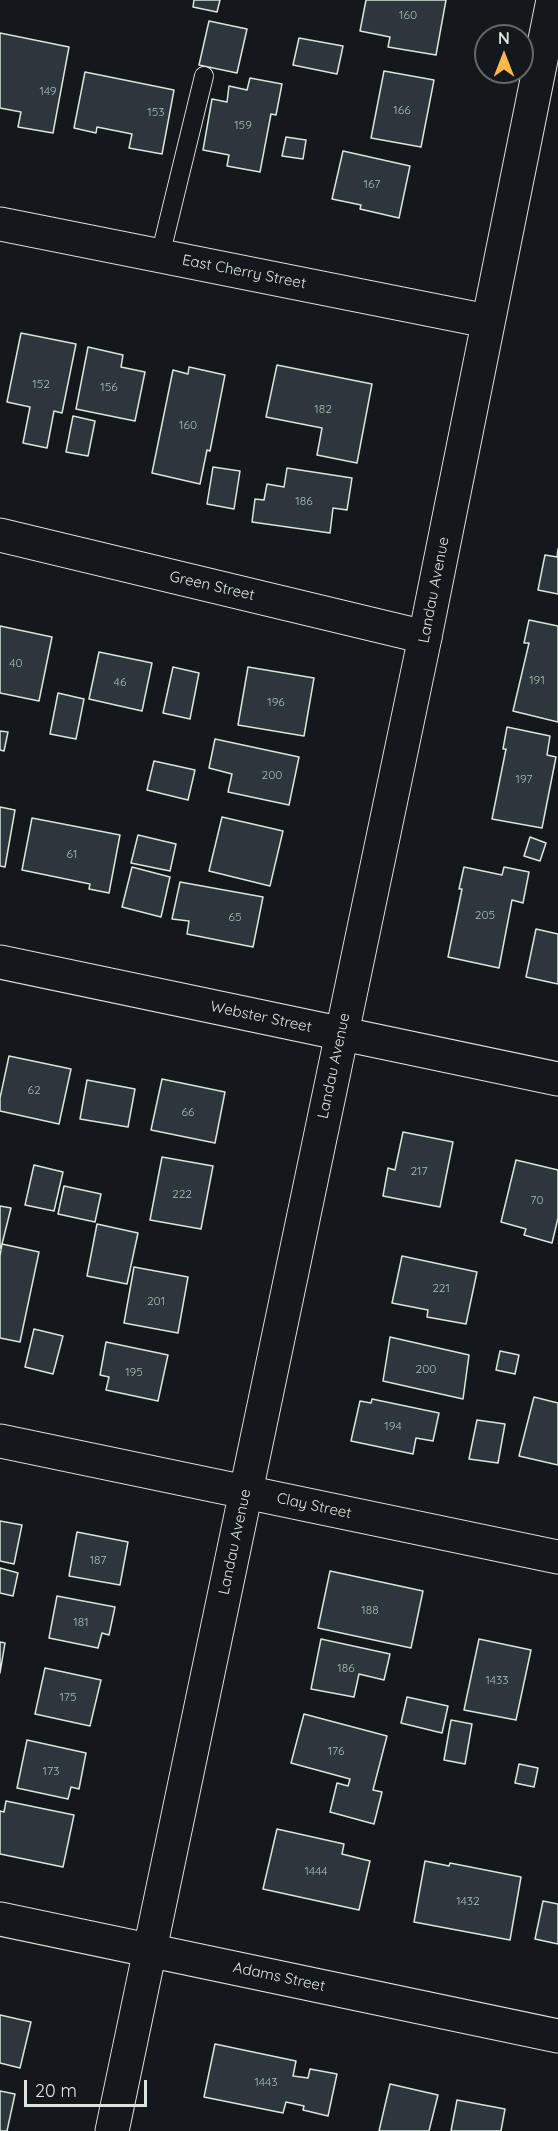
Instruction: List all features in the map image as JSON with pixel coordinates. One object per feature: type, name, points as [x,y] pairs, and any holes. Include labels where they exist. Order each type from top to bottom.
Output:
[{"type":"street","name":"Landau Avenue","points":[[112,2131],[425,637],[553,0]]},
{"type":"street","name":"East Cherry Street","points":[[0,224],[487,321]]},
{"type":"street","name":"Green Street","points":[[0,535],[425,637]]},
{"type":"street","name":"Webster Street","points":[[0,962],[558,1079]]},
{"type":"street","name":"Clay Street","points":[[0,1441],[558,1557]]},
{"type":"street","name":"Adams Street","points":[[0,1919],[558,2036]]},
{"type":"lane","points":[[160,256],[204,75]]},
{"type":"building","points":[[194,0],[220,0],[217,12],[193,7]]},
{"type":"building","points":[[366,0],[446,0],[436,55],[388,47],[390,37],[360,31]]},
{"type":"building","points":[[209,21],[247,29],[237,73],[199,65]]},
{"type":"building","points":[[0,33],[69,47],[53,133],[18,127],[21,112],[0,108]]},
{"type":"building","points":[[299,38],[343,46],[337,74],[293,65]]},
{"type":"building","points":[[384,71],[434,80],[421,147],[371,138]]},
{"type":"building","points":[[85,72],[174,90],[162,154],[129,148],[132,134],[97,127],[96,133],[74,128]]},
{"type":"building","points":[[250,78],[282,84],[276,115],[271,114],[260,172],[227,166],[229,155],[203,150],[212,99],[227,102],[229,86],[247,90]]},
{"type":"building","points":[[286,137],[306,140],[303,159],[282,156]]},
{"type":"building","points":[[343,151],[410,166],[399,218],[360,209],[361,205],[332,199]]},
{"type":"building","points":[[21,333],[76,344],[62,413],[54,411],[47,448],[23,443],[30,407],[7,402]]},
{"type":"building","points":[[88,347],[123,355],[121,367],[145,372],[135,421],[76,409]]},
{"type":"building","points":[[277,365],[372,384],[357,463],[317,455],[322,428],[266,417]]},
{"type":"building","points":[[189,367],[225,375],[210,451],[207,450],[200,484],[152,473],[173,370],[188,374]]},
{"type":"building","points":[[73,416],[95,421],[88,456],[66,452]]},
{"type":"building","points":[[213,467],[240,471],[234,509],[207,504]]},
{"type":"building","points":[[287,468],[352,478],[347,510],[333,508],[330,533],[252,522],[255,499],[264,500],[267,484],[284,487]]},
{"type":"building","points":[[558,549],[558,594],[538,590],[545,555],[557,557]]},
{"type":"building","points":[[529,620],[558,626],[558,722],[513,711],[529,643],[524,643]]},
{"type":"building","points":[[0,626],[52,637],[39,701],[0,693]]},
{"type":"building","points":[[99,652],[152,663],[142,711],[89,699]]},
{"type":"building","points":[[173,667],[199,673],[190,719],[163,713]]},
{"type":"building","points":[[248,667],[314,678],[304,736],[238,725]]},
{"type":"building","points":[[58,693],[84,699],[76,739],[50,734]]},
{"type":"building","points":[[507,727],[550,736],[547,755],[556,757],[542,828],[492,819],[506,749],[503,749]]},
{"type":"building","points":[[0,731],[8,732],[4,751],[0,750]]},
{"type":"building","points":[[215,739],[299,757],[289,805],[228,792],[232,774],[209,768]]},
{"type":"building","points":[[154,761],[195,770],[188,800],[147,790]]},
{"type":"building","points":[[0,807],[15,810],[5,867],[0,866]]},
{"type":"building","points":[[222,817],[283,831],[270,886],[209,871]]},
{"type":"building","points":[[32,818],[120,835],[109,893],[89,889],[90,884],[22,870]]},
{"type":"building","points":[[138,835],[176,844],[170,871],[131,863]]},
{"type":"building","points":[[530,837],[546,843],[540,861],[524,856]]},
{"type":"building","points":[[132,867],[170,877],[161,917],[122,907]]},
{"type":"building","points":[[464,867],[502,875],[504,867],[529,872],[523,903],[512,900],[499,968],[448,957],[462,889],[459,889]]},
{"type":"building","points":[[180,882],[263,897],[253,947],[187,934],[189,921],[172,919]]},
{"type":"building","points":[[536,929],[558,934],[558,984],[526,977]]},
{"type":"building","points":[[9,1056],[71,1069],[59,1124],[0,1111],[0,1098]]},
{"type":"building","points":[[162,1079],[225,1092],[215,1143],[151,1130]]},
{"type":"building","points":[[87,1080],[135,1089],[128,1127],[80,1119]]},
{"type":"building","points":[[403,1132],[453,1142],[440,1207],[383,1196],[388,1168],[395,1170]]},
{"type":"building","points":[[162,1157],[213,1166],[201,1229],[150,1220]]},
{"type":"building","points":[[516,1160],[558,1170],[558,1218],[552,1243],[524,1235],[526,1229],[501,1222]]},
{"type":"building","points":[[34,1165],[63,1172],[54,1211],[25,1205]]},
{"type":"building","points":[[64,1186],[101,1194],[95,1222],[58,1214]]},
{"type":"building","points":[[0,1206],[11,1208],[1,1248],[0,1248]]},
{"type":"building","points":[[97,1224],[138,1233],[127,1284],[87,1276]]},
{"type":"building","points":[[2,1244],[39,1252],[20,1342],[0,1338]]},
{"type":"building","points":[[402,1256],[477,1272],[466,1324],[427,1317],[428,1310],[392,1303]]},
{"type":"building","points":[[134,1267],[188,1277],[178,1333],[124,1323]]},
{"type":"building","points":[[34,1329],[63,1336],[53,1374],[25,1367]]},
{"type":"building","points":[[390,1337],[469,1355],[463,1399],[383,1381]]},
{"type":"building","points":[[106,1342],[168,1355],[158,1401],[106,1390],[109,1377],[100,1375]]},
{"type":"building","points":[[500,1351],[519,1355],[515,1374],[496,1370]]},
{"type":"building","points":[[534,1397],[558,1403],[558,1465],[519,1456]]},
{"type":"building","points":[[372,1399],[439,1413],[433,1441],[416,1438],[413,1454],[351,1441],[360,1401],[371,1403]]},
{"type":"building","points":[[477,1420],[505,1424],[498,1463],[469,1459]]},
{"type":"building","points":[[0,1521],[22,1525],[14,1564],[0,1561]]},
{"type":"building","points":[[77,1532],[128,1542],[120,1585],[69,1576]]},
{"type":"building","points":[[0,1568],[18,1573],[13,1596],[0,1593]]},
{"type":"building","points":[[330,1571],[423,1591],[411,1648],[318,1628]]},
{"type":"building","points":[[57,1596],[115,1607],[109,1635],[102,1633],[98,1648],[49,1638]]},
{"type":"building","points":[[321,1639],[390,1654],[384,1680],[359,1674],[354,1697],[311,1689]]},
{"type":"building","points":[[479,1639],[531,1650],[516,1720],[464,1710]]},
{"type":"building","points":[[0,1642],[5,1643],[0,1673]]},
{"type":"building","points":[[45,1668],[101,1680],[90,1726],[35,1714]]},
{"type":"building","points":[[407,1697],[448,1706],[442,1733],[401,1723]]},
{"type":"building","points":[[304,1714],[387,1736],[373,1790],[382,1792],[374,1824],[330,1812],[337,1783],[348,1786],[350,1779],[291,1763]]},
{"type":"building","points":[[451,1720],[472,1724],[465,1764],[444,1760]]},
{"type":"building","points":[[27,1740],[86,1753],[79,1789],[71,1787],[68,1799],[17,1788]]},
{"type":"building","points":[[519,1764],[538,1768],[534,1787],[515,1783]]},
{"type":"building","points":[[6,1801],[74,1815],[63,1867],[0,1854],[0,1811],[4,1812]]},
{"type":"building","points":[[277,1829],[344,1844],[342,1854],[370,1861],[359,1910],[263,1889]]},
{"type":"building","points":[[425,1861],[449,1866],[450,1863],[521,1877],[510,1940],[414,1922]]},
{"type":"building","points":[[543,1901],[558,1904],[558,1944],[535,1939]]},
{"type":"building","points":[[0,2015],[31,2022],[20,2068],[0,2063]]},
{"type":"building","points":[[215,2044],[296,2061],[293,2076],[308,2078],[310,2069],[337,2074],[328,2116],[303,2110],[304,2106],[286,2102],[283,2113],[204,2097]]},
{"type":"building","points":[[390,2084],[438,2095],[429,2131],[379,2131]]},
{"type":"building","points":[[0,2091],[15,2094],[7,2131],[0,2131]]},
{"type":"building","points":[[457,2100],[505,2109],[501,2131],[451,2131]]}]
